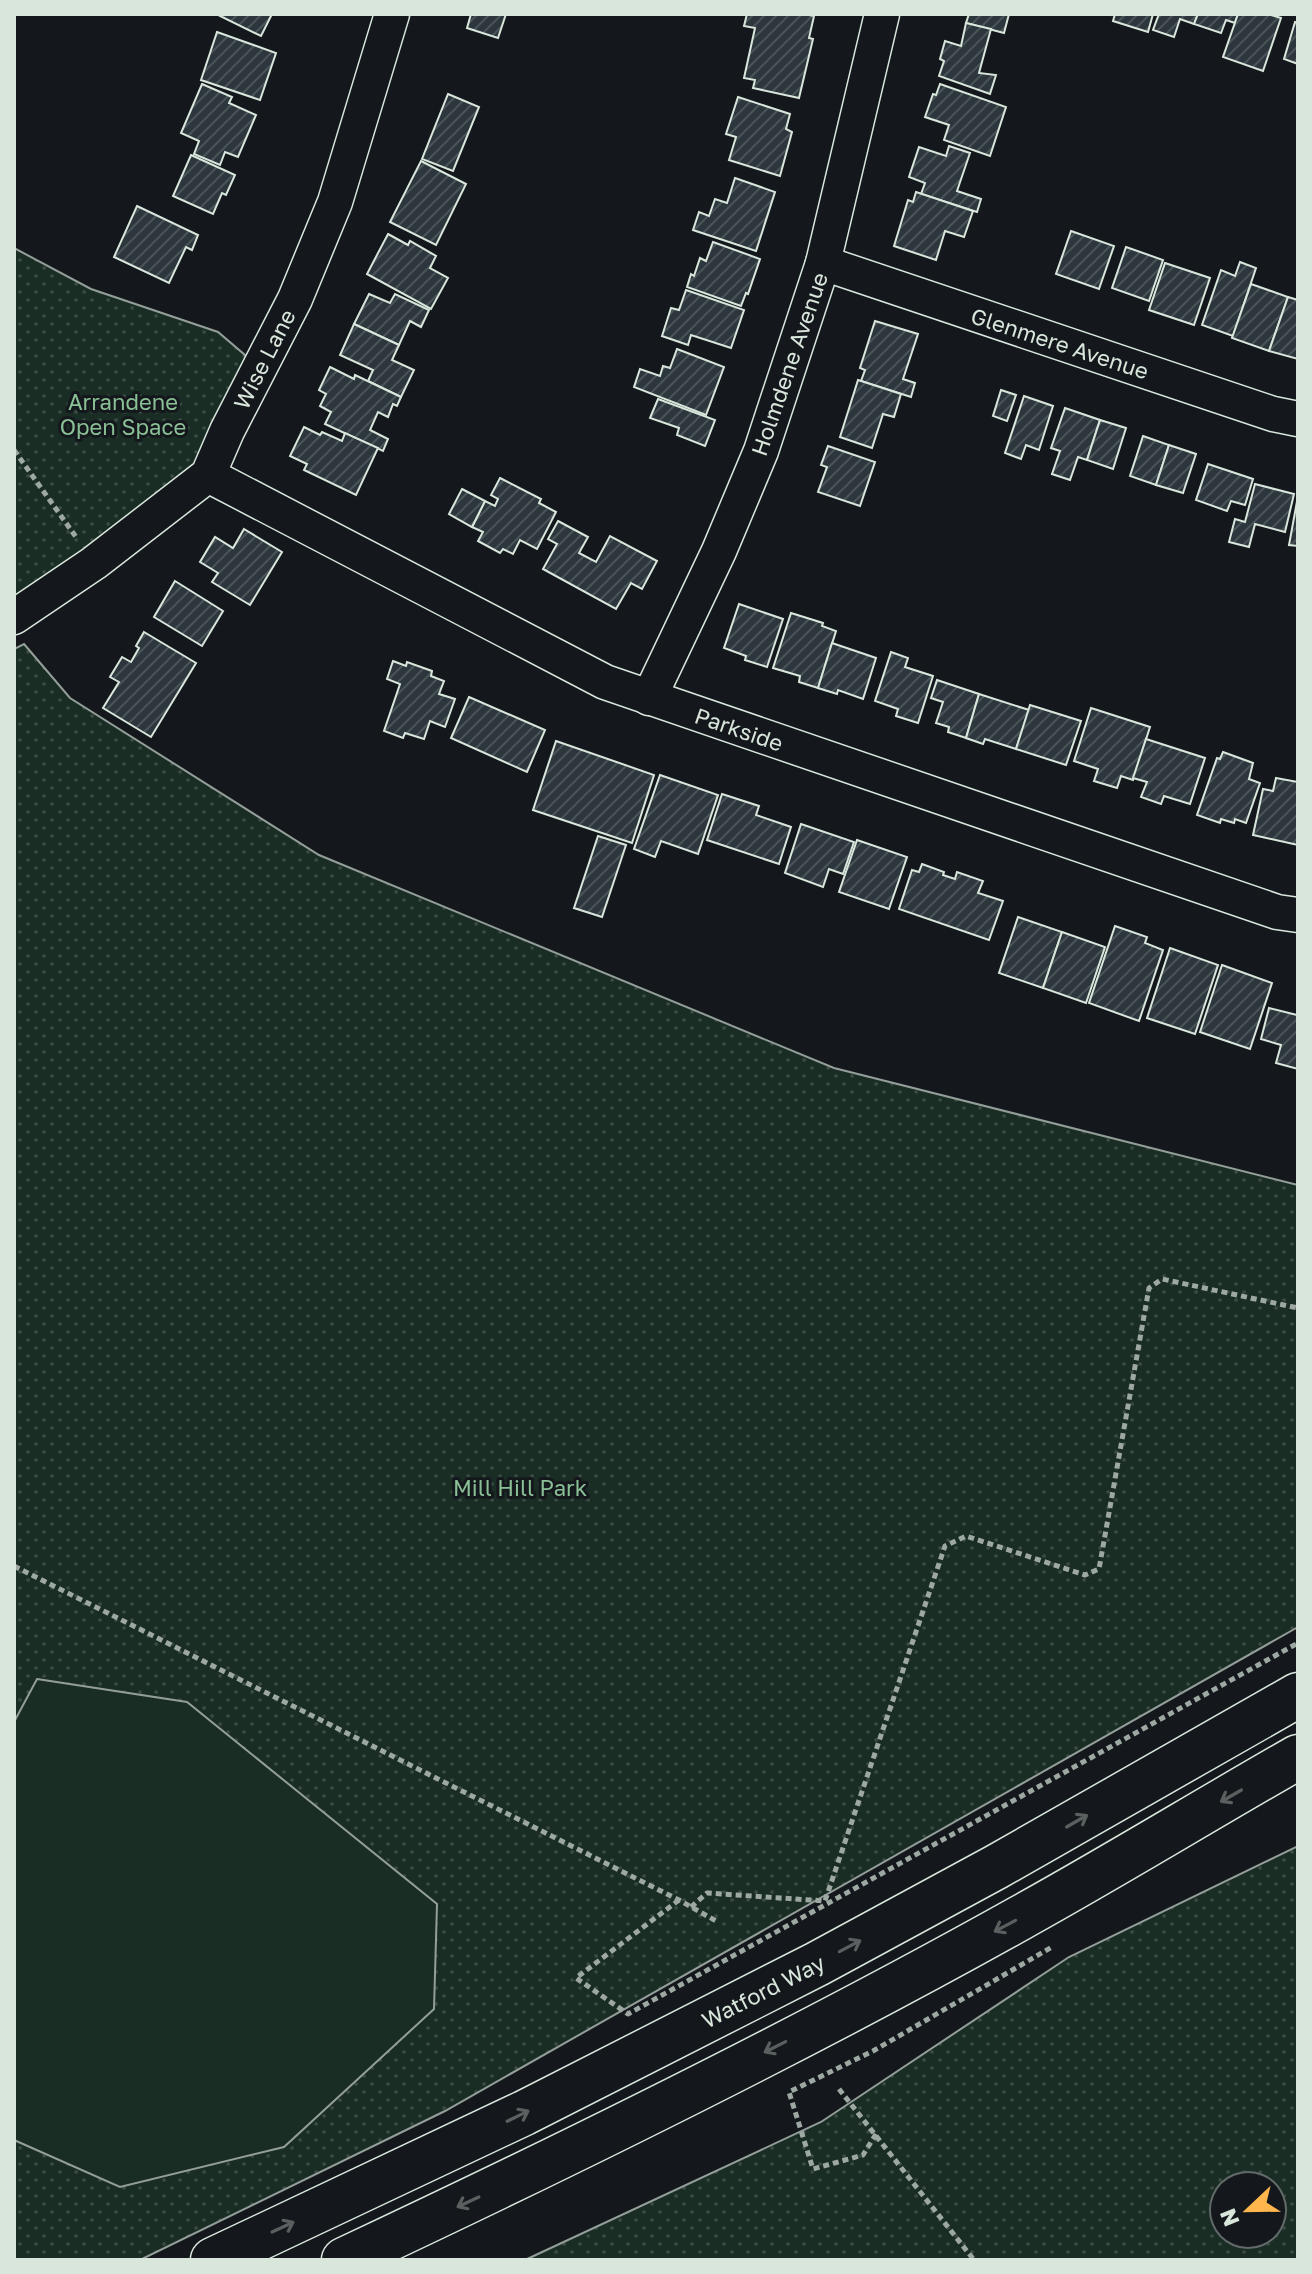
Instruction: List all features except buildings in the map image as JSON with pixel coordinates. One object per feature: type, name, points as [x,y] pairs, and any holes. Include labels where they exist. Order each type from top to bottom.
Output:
[{"type":"highway","name":"Watford Way","points":[[213,2260],[524,2113],[817,1964],[996,1867],[1298,1695]]},
{"type":"highway","points":[[344,2260],[536,2170],[843,2013],[1020,1918],[1298,1757]]},
{"type":"street","name":"Wise Lane","points":[[14,617],[94,563],[208,475],[227,431],[295,299],[335,202],[392,14]]},
{"type":"street","name":"Holmdene Avenue","points":[[649,698],[719,551],[761,451],[823,263],[882,14]]},
{"type":"street","name":"Glenmere Avenue","points":[[823,263],[1273,414],[1298,419]]},
{"type":"street","name":"Parkside","points":[[208,475],[605,682],[1262,907],[1298,915]]},
{"type":"path","points":[[14,450],[94,563]]},
{"type":"path","points":[[691,1907],[707,1893],[825,1901],[945,1546],[966,1536],[1085,1575],[1099,1569],[1149,1288],[1162,1279],[1298,1308]]},
{"type":"path","points":[[14,1566],[716,1921]]},
{"type":"path","points":[[679,1900],[576,1978],[628,2014],[1298,1643]]},
{"type":"path","points":[[876,2134],[863,2155],[813,2169],[789,2092],[873,2051],[1065,1939]]},
{"type":"path","points":[[839,2089],[974,2260]]},
{"type":"green space","name":"Arrandene Open Space","points":[[14,248],[91,289],[218,332],[265,372],[211,485],[14,615]]},
{"type":"green space","name":"Mill Hill Park","points":[[24,644],[70,698],[319,855],[834,1068],[1298,1185],[1298,1627],[445,2111],[140,2260],[14,2260],[14,649]]},
{"type":"green space","points":[[37,1679],[187,1702],[437,1904],[434,2009],[284,2147],[120,2187],[14,2140],[14,1722]]},
{"type":"green space","points":[[1298,1846],[1298,2260],[525,2260],[821,2122],[1069,1957]]}]
